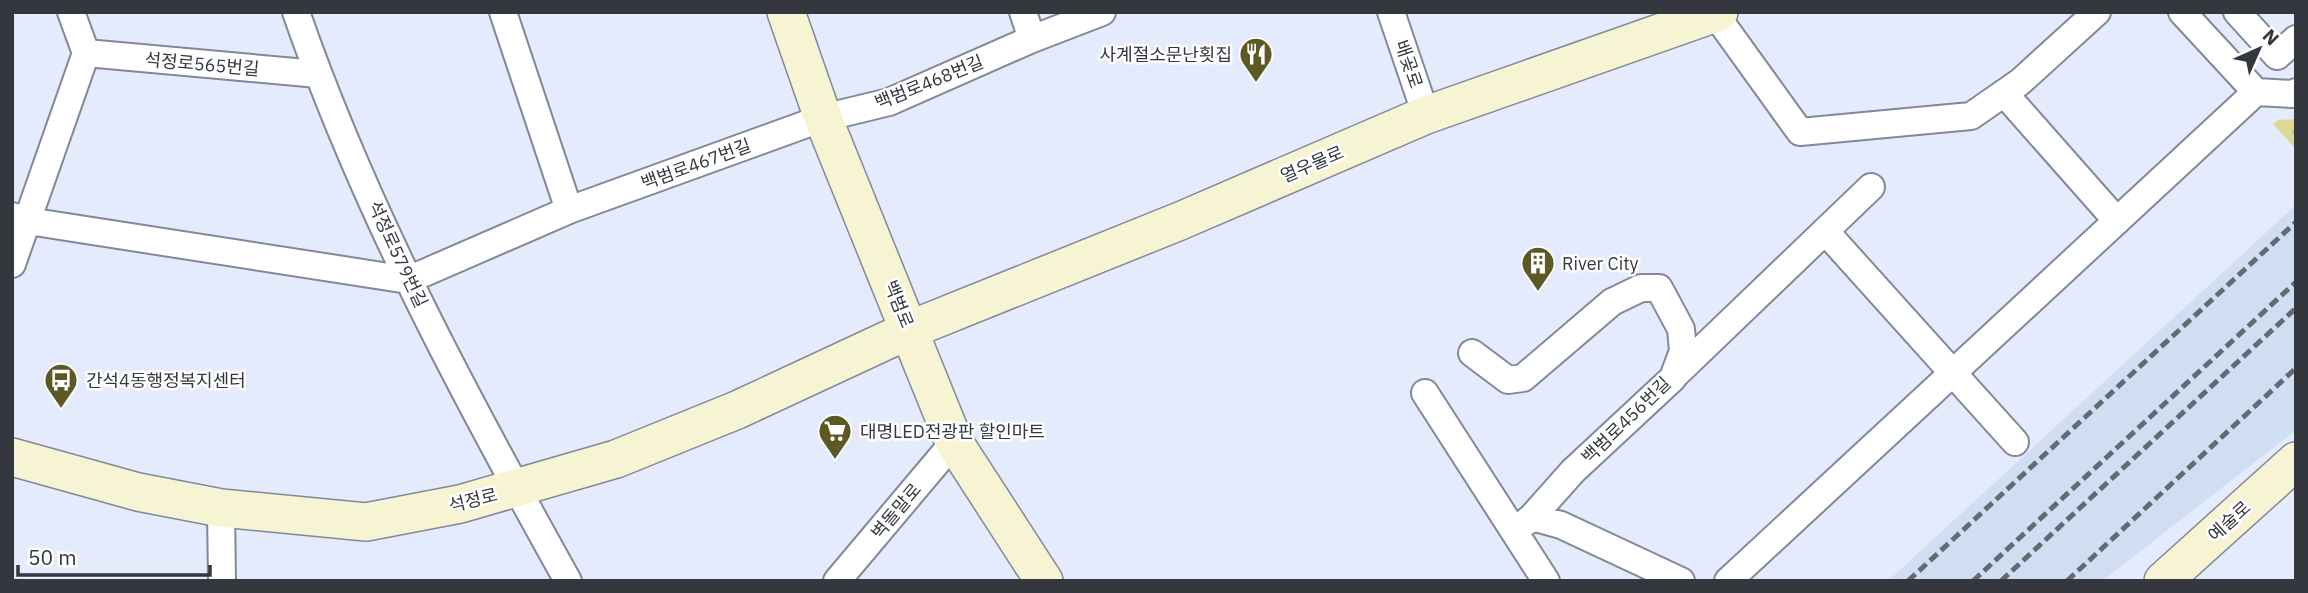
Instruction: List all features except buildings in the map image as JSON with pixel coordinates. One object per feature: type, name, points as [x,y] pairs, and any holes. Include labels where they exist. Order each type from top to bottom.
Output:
[{"type":"main road","name":"백범로","points":[[786,12],[823,118],[954,442],[1044,581]]},
{"type":"main road","name":"열우물로","points":[[909,330],[1180,221],[1426,115],[1717,13]]},
{"type":"main road","name":"석정로","points":[[12,457],[138,492],[221,508],[366,522],[460,504],[616,459],[737,410],[909,330]]},
{"type":"main road","name":"예술로","points":[[2163,581],[2296,461]]},
{"type":"street","points":[[12,264],[20,218],[86,53],[71,12]]},
{"type":"street","name":"석정로579번길","points":[[296,12],[318,74],[408,279],[516,488],[568,581]]},
{"type":"street","points":[[503,12],[569,210]]},
{"type":"street","points":[[1023,12],[1032,39]]},
{"type":"street","name":"백범로468번길","points":[[823,118],[889,102],[1032,39],[1102,12]]},
{"type":"street","name":"배곶로","points":[[1391,12],[1426,115]]},
{"type":"street","points":[[1717,13],[1800,132],[1971,116],[2020,82],[2098,12]]},
{"type":"street","points":[[2182,12],[2256,92],[2296,92]]},
{"type":"street","points":[[2237,12],[2277,56],[2296,39]]},
{"type":"street","name":"석정로565번길","points":[[86,53],[318,74]]},
{"type":"street","points":[[1728,581],[2256,92]]},
{"type":"street","points":[[2004,93],[2117,221]]},
{"type":"street","name":"백범로467번길","points":[[408,279],[569,210],[823,118]]},
{"type":"street","points":[[1673,378],[1871,187]]},
{"type":"street","points":[[20,218],[408,279]]},
{"type":"street","points":[[1825,231],[2015,442]]},
{"type":"street","name":"백범로456번길","points":[[1472,353],[1508,380],[1523,378],[1612,302],[1641,288],[1659,288],[1681,329],[1683,351],[1673,378],[1573,471],[1523,524]]},
{"type":"street","points":[[1425,393],[1523,524],[1546,581]]},
{"type":"street","name":"벽돌말로","points":[[838,581],[954,442]]},
{"type":"street","points":[[221,508],[222,581]]},
{"type":"street","points":[[1523,524],[1561,525],[1681,581]]},
{"type":"shaded area","points":[[2296,205],[2296,430],[2102,581],[1888,581]]},
{"type":"green space","points":[[2296,119],[2296,149],[2273,124],[2279,120]]},
{"type":"railway","points":[[1908,581],[2296,222]]},
{"type":"railway","points":[[1973,581],[2296,282]]},
{"type":"railway","points":[[2001,581],[2296,308]]},
{"type":"railway","points":[[2067,581],[2296,368]]},
{"type":"place","name":"사계절소문난횟집","points":[[1256,84]]},
{"type":"place","name":"River City","points":[[1538,293]]},
{"type":"place","name":"간석4동행정복지센터","points":[[61,410]]},
{"type":"place","name":"대명LED전광판 할인마트","points":[[835,461]]}]
